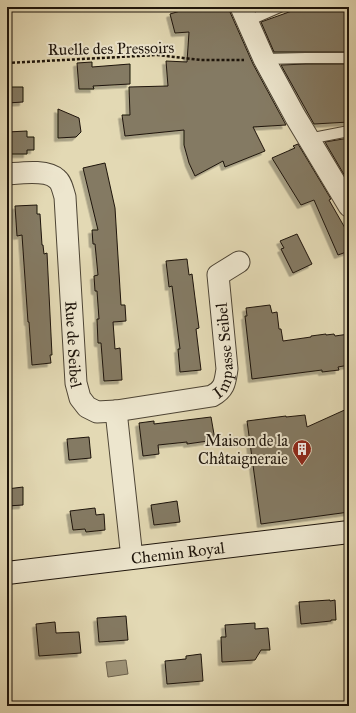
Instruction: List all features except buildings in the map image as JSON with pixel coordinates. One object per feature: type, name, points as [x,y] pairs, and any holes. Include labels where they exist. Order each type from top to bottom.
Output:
[{"type":"street","points":[[244,14],[264,59],[295,116],[349,206]]},
{"type":"street","name":"Rue de Seibel","points":[[7,174],[45,173],[58,179],[62,187],[65,197],[76,383],[80,398],[87,407],[97,412],[116,411]]},
{"type":"street","name":"Impasse Seibel","points":[[116,411],[212,396],[220,392],[226,379],[227,369],[218,275],[239,262]]},
{"type":"street","points":[[116,411],[132,558]]},
{"type":"street","name":"Chemin Royal","points":[[7,574],[349,532]]},
{"type":"lane","points":[[244,14],[280,7]]},
{"type":"lane","points":[[264,59],[349,58]]},
{"type":"lane","points":[[308,139],[349,131]]},
{"type":"path","name":"Ruelle des Pressoirs","points":[[7,63],[157,55],[201,60],[264,59]]},
{"type":"shaded area","points":[[126,660],[128,674],[108,677],[106,662]]},
{"type":"place","name":"Maison de la Châtaigneraie","points":[[302,466]]}]
